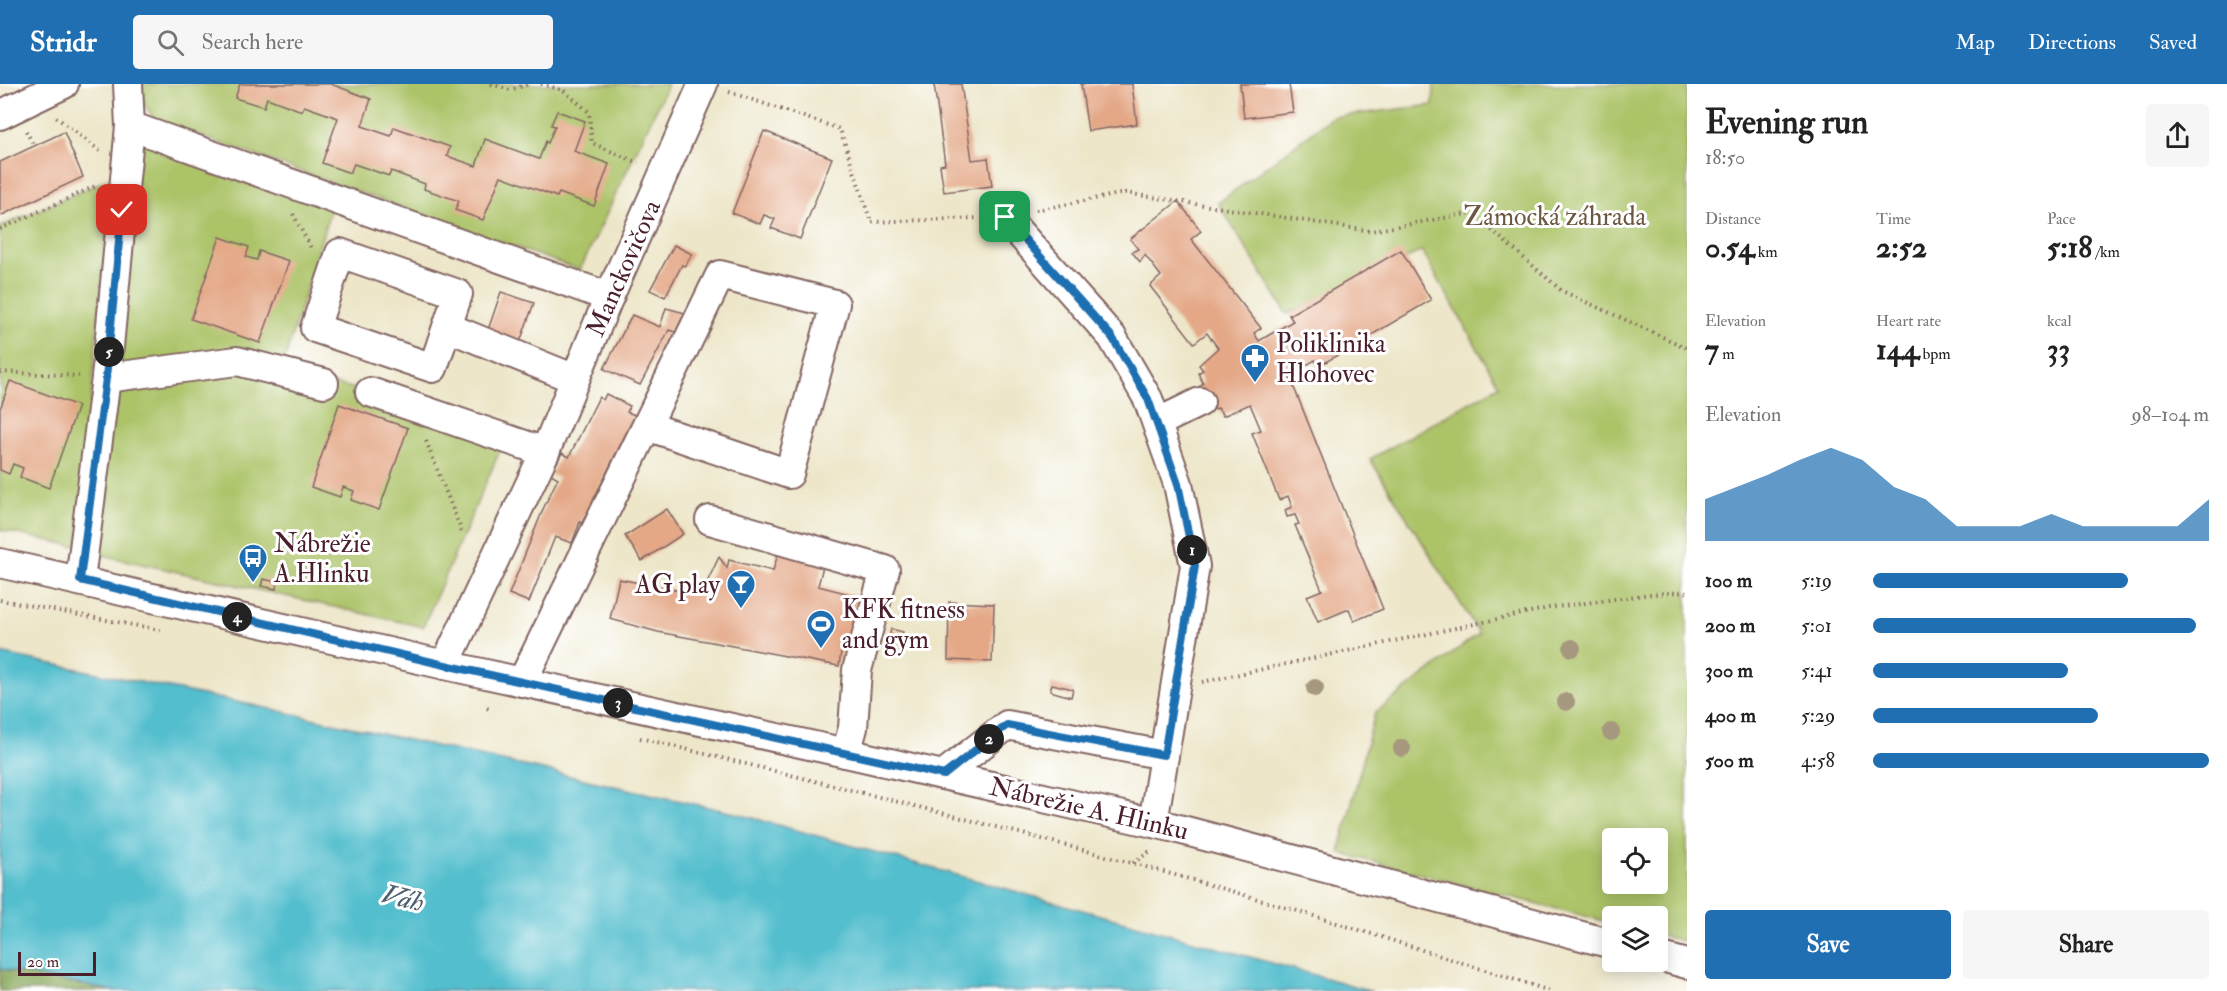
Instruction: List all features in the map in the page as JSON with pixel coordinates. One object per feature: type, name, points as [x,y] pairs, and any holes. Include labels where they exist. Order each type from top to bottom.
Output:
[{"type":"street","points":[[80,580],[106,378],[130,126],[128,84]]},
{"type":"street","name":"Manckovičova","points":[[445,665],[545,452],[609,297],[664,173],[716,88]]},
{"type":"street","points":[[130,126],[609,297]]},
{"type":"street","points":[[1005,217],[1112,337],[1148,399],[1178,484],[1195,566],[1153,823]]},
{"type":"street","points":[[340,254],[458,294],[447,327],[433,368],[315,328],[340,254]]},
{"type":"street","points":[[522,682],[720,275],[835,304],[789,474],[647,426]]},
{"type":"street","points":[[447,327],[575,379]]},
{"type":"street","points":[[106,378],[237,361],[324,383]]},
{"type":"street","points":[[370,392],[545,452]]},
{"type":"street","points":[[1157,423],[1200,402]]},
{"type":"street","points":[[710,520],[885,570],[857,670],[853,728],[846,753]]},
{"type":"street","name":"Nábrežie A. Hlinku","points":[[0,563],[1153,823],[1602,941]]},
{"type":"street","points":[[944,775],[1007,725],[1164,755]]},
{"type":"street","points":[[1668,959],[1687,964]]},
{"type":"path","points":[[491,84],[510,90],[529,84]]},
{"type":"path","points":[[541,84],[563,90]]},
{"type":"path","points":[[558,84],[589,112],[592,143],[664,173]]},
{"type":"path","points":[[716,88],[840,129],[871,222],[1005,217],[1125,193],[1371,231],[1472,213],[1562,291],[1687,348]]},
{"type":"path","points":[[27,96],[106,156]]},
{"type":"path","points":[[272,177],[330,283]]},
{"type":"path","points":[[0,229],[104,183]]},
{"type":"path","points":[[0,372],[106,378]]},
{"type":"path","points":[[422,410],[420,424],[463,535]]},
{"type":"path","points":[[1175,688],[1548,608],[1651,594],[1687,592]]},
{"type":"path","points":[[0,600],[172,633]]},
{"type":"path","points":[[489,709],[490,703]]},
{"type":"path","points":[[636,737],[943,812],[1133,864],[1330,921],[1550,991]]},
{"type":"path","points":[[1133,864],[1149,852],[1161,854]]},
{"type":"green space","points":[[141,84],[668,84],[580,270],[155,120],[143,102]]},
{"type":"green space","name":"Zámocká záhrada","points":[[1434,84],[1687,84],[1687,942],[1668,937],[1668,906],[1602,906],[1602,920],[1339,853],[1375,713],[1479,633],[1370,459],[1499,386],[1422,251],[1287,314],[1218,203],[1332,117],[1433,105]]},
{"type":"green space","points":[[130,126],[334,198],[281,372],[370,392],[505,439],[423,627],[84,551]]},
{"type":"green space","points":[[111,178],[78,543],[73,546],[0,530],[0,227]]},
{"type":"green space","points":[[0,969],[114,991],[0,991]]},
{"type":"water","name":"Váh","points":[[0,653],[271,709],[739,814],[1372,991],[114,991],[0,969]]},
{"type":"building","points":[[240,84],[331,84],[371,99],[362,126],[391,136],[394,127],[450,147],[447,156],[476,166],[485,139],[539,159],[555,126],[551,125],[557,111],[585,121],[574,151],[609,164],[594,206],[559,193],[557,197],[501,176],[483,220],[455,210],[459,201],[424,189],[425,184],[391,171],[389,176],[354,164],[350,173],[322,163],[338,118],[304,106],[302,111],[267,98],[264,107],[235,98]]},
{"type":"building","points":[[934,84],[961,84],[972,160],[988,158],[992,186],[944,192],[940,165],[945,164]]},
{"type":"building","points":[[1081,84],[1132,84],[1137,124],[1088,131]]},
{"type":"building","points":[[1240,84],[1289,84],[1293,112],[1244,118]]},
{"type":"building","points":[[764,131],[832,158],[800,239],[771,228],[775,219],[764,215],[760,224],[732,213]]},
{"type":"building","points":[[64,132],[83,177],[0,216],[0,162]]},
{"type":"building","points":[[1178,201],[1201,231],[1191,239],[1261,328],[1254,333],[1259,341],[1293,321],[1289,315],[1401,250],[1431,300],[1319,366],[1315,360],[1289,375],[1383,609],[1354,621],[1349,609],[1318,622],[1307,596],[1322,590],[1295,525],[1299,524],[1295,515],[1287,517],[1285,510],[1292,507],[1288,496],[1279,500],[1252,433],[1261,430],[1250,404],[1223,416],[1218,408],[1208,411],[1195,391],[1203,383],[1198,373],[1203,370],[1199,365],[1218,348],[1207,333],[1194,343],[1150,286],[1161,276],[1145,255],[1140,262],[1132,252],[1138,249],[1130,239]]},
{"type":"building","points":[[220,237],[249,247],[246,257],[257,260],[259,251],[289,261],[260,343],[191,319]]},
{"type":"building","points":[[674,245],[692,254],[685,266],[682,265],[665,297],[650,290]]},
{"type":"building","points":[[501,292],[534,303],[520,342],[488,330]]},
{"type":"building","points":[[666,308],[685,313],[678,333],[669,330],[640,385],[604,369],[632,315],[660,327]]},
{"type":"building","points":[[10,381],[78,406],[49,488],[20,477],[23,468],[13,464],[9,474],[0,470],[0,409]]},
{"type":"building","points":[[606,394],[630,406],[627,412],[635,415],[582,523],[580,522],[572,543],[555,537],[529,602],[509,594],[558,478],[551,474],[562,453],[569,457],[599,397],[603,400]]},
{"type":"building","points":[[339,404],[408,428],[379,510],[351,500],[354,491],[343,487],[340,497],[311,487]]},
{"type":"building","points":[[667,509],[683,534],[642,561],[625,536]]},
{"type":"building","name":"AG play","points":[[779,550],[824,562],[818,586],[873,600],[856,656],[841,652],[839,666],[658,632],[610,619],[619,579],[701,595],[719,557],[727,568],[729,560],[773,571]]},
{"type":"building","points":[[263,579],[277,582],[276,589],[261,586]]},
{"type":"building","points":[[949,602],[994,604],[992,662],[948,660]]},
{"type":"building","points":[[891,629],[903,632],[899,652],[886,650]]},
{"type":"building","points":[[1052,684],[1073,689],[1071,697],[1050,691]]},
{"type":"place","name":"Poliklinika Hlohovec","points":[[1255,384]]},
{"type":"place","name":"Nábrežie A.Hlinku","points":[[253,584]]},
{"type":"place","name":"AG play","points":[[741,610]]},
{"type":"place","name":"KFK fitness and gym","points":[[821,650]]},
{"type":"route","points":[[122,210],[106,378],[80,580],[445,665],[944,775],[1007,725],[1164,755],[1195,566],[1178,484],[1148,399],[1112,337],[1005,217]]}]
